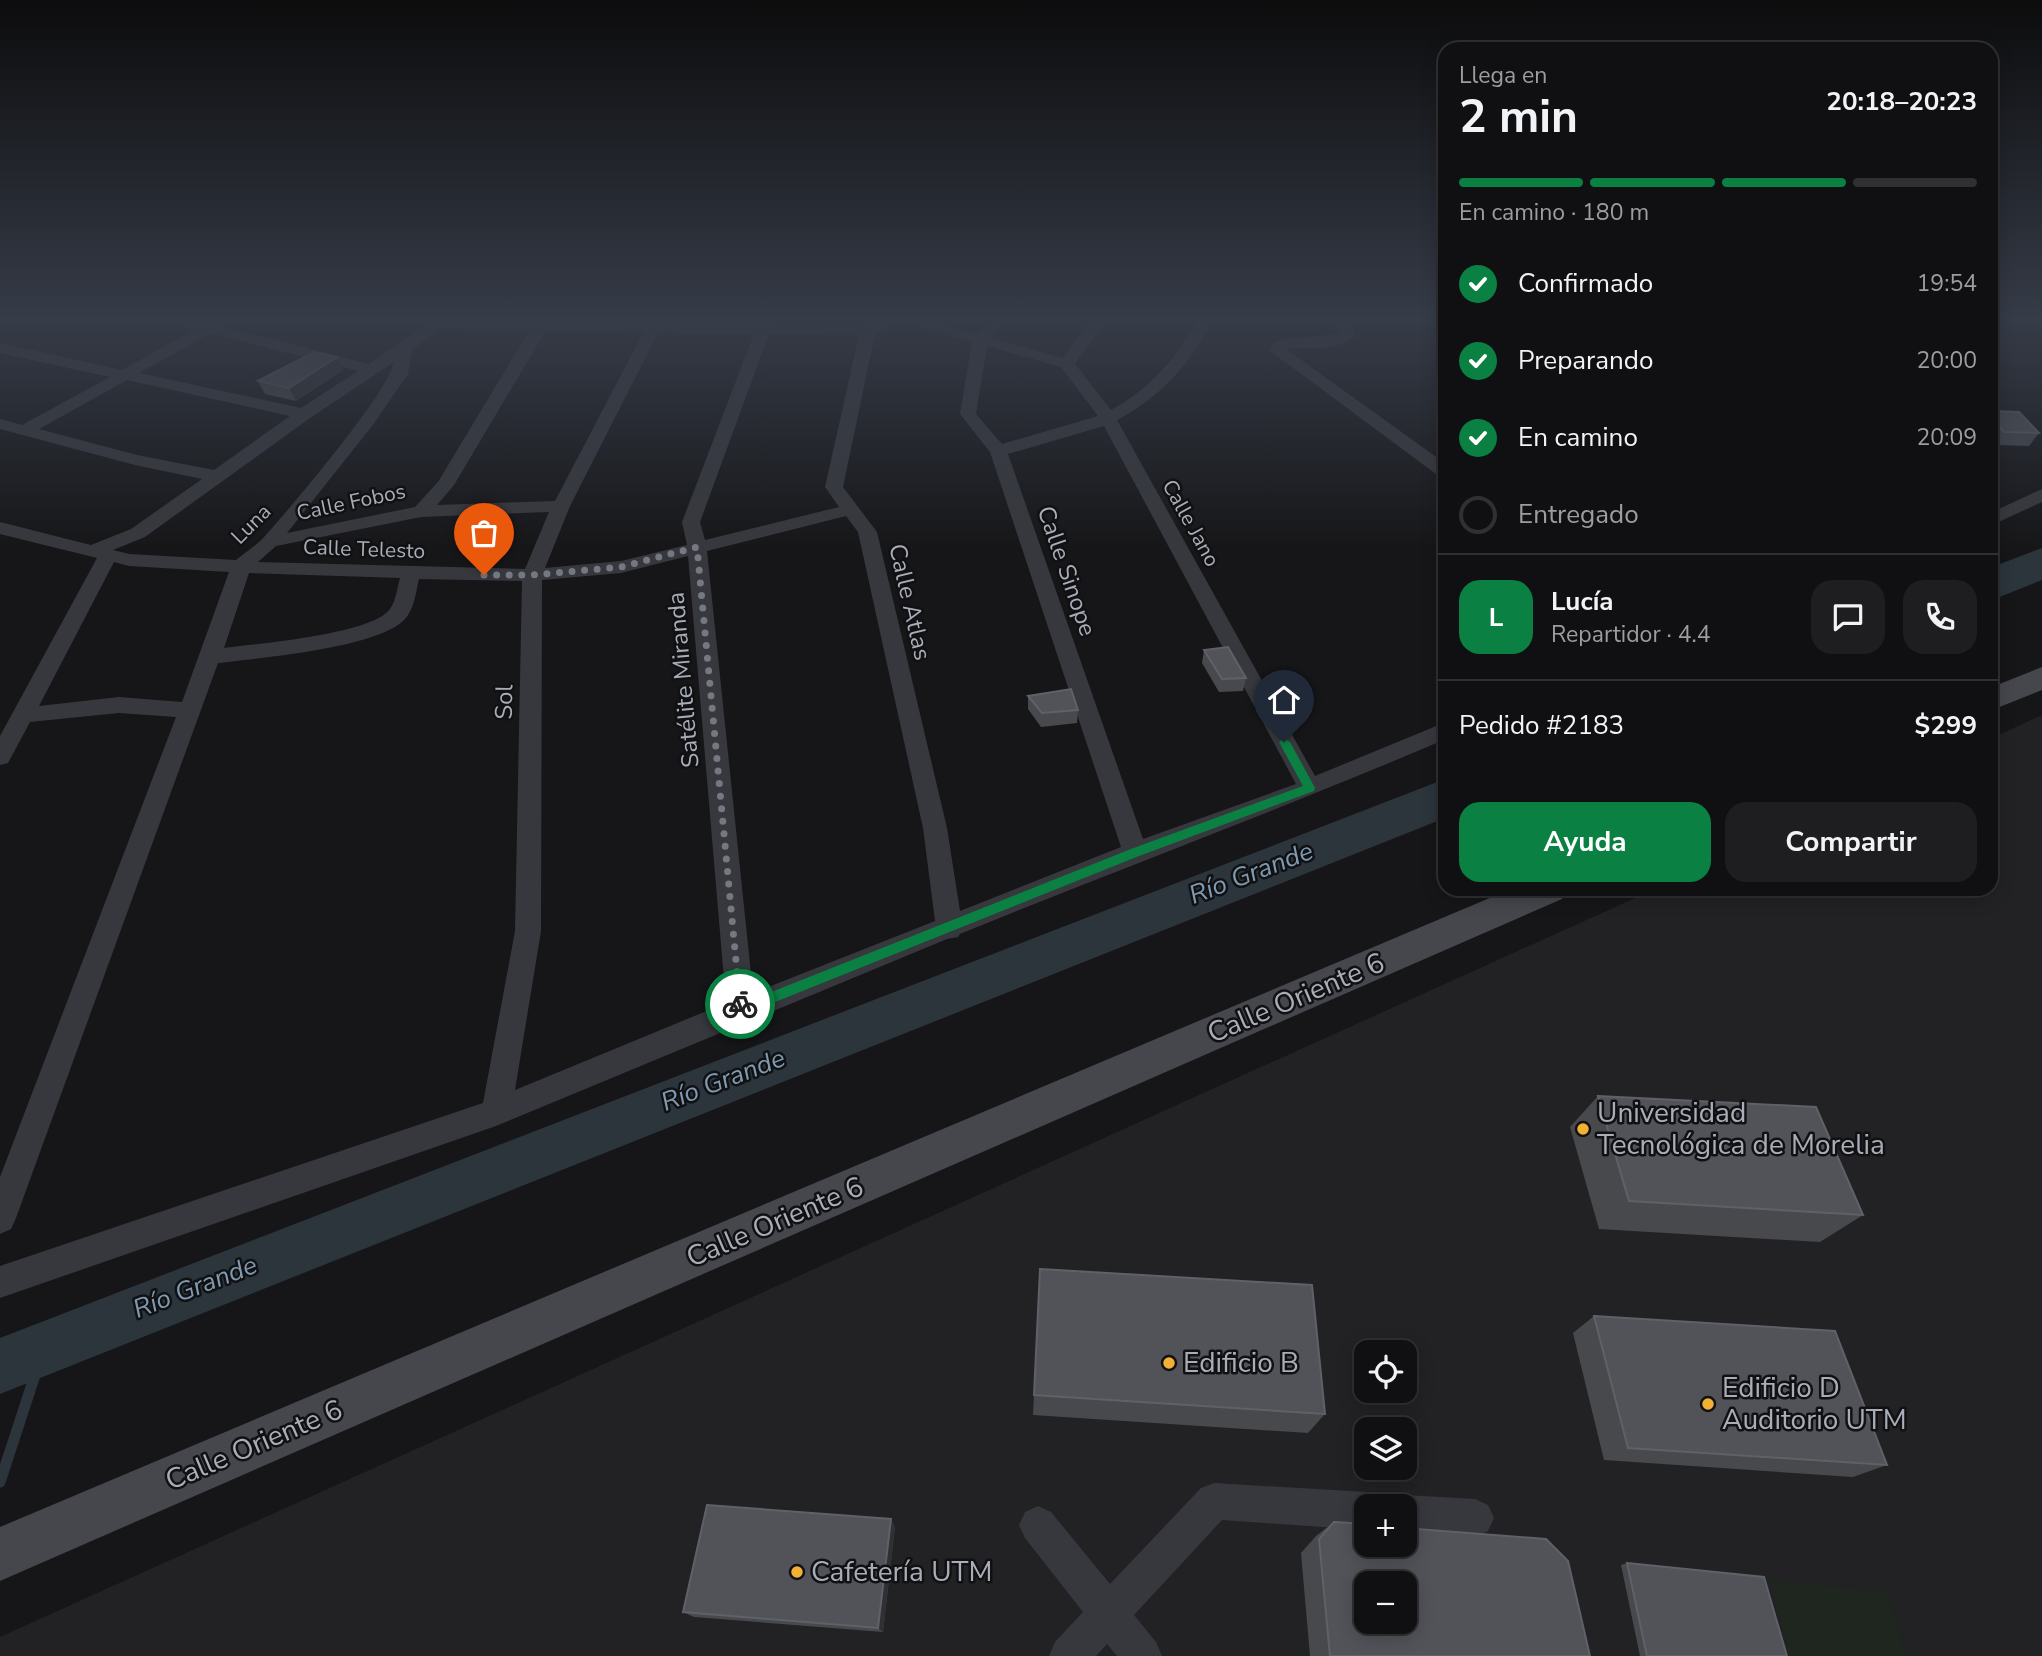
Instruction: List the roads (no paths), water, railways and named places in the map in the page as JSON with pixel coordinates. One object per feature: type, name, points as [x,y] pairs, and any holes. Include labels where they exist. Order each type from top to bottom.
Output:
[{"type":"main road","points":[[1998,696],[2042,678]]},
{"type":"main road","name":"Calle Oriente 6","points":[[0,1554],[1533,896]]},
{"type":"street","points":[[23,431],[85,395]]},
{"type":"street","points":[[222,395],[304,414]]},
{"type":"street","points":[[0,757],[101,554],[138,533],[331,395]]},
{"type":"street","name":"Luna","points":[[241,566],[270,542],[385,395]]},
{"type":"street","name":"Calle Fobos","points":[[270,542],[421,511],[445,485],[499,395]]},
{"type":"street","name":"Sol","points":[[496,1112],[528,931],[532,575],[561,506],[618,395]]},
{"type":"street","name":"Satélite Miranda","points":[[739,395],[691,522],[697,547],[741,1010]]},
{"type":"street","name":"Calle Atlas","points":[[854,395],[834,487],[867,532],[936,828],[949,929]]},
{"type":"street","name":"Calle Sinope","points":[[971,395],[968,414],[998,451],[1135,852]]},
{"type":"street","name":"Calle Jano","points":[[1091,395],[1108,418],[1310,788]]},
{"type":"street","points":[[998,451],[1108,418],[1143,395]]},
{"type":"street","points":[[1339,395],[1438,467]]},
{"type":"street","points":[[0,424],[135,460],[216,476]]},
{"type":"street","points":[[445,485],[502,506]]},
{"type":"street","points":[[1998,516],[2042,495]]},
{"type":"street","points":[[421,511],[502,506],[561,506]]},
{"type":"street","name":"Calle Telesto","points":[[0,528],[130,560],[411,574],[532,575],[621,567],[849,510]]},
{"type":"street","points":[[130,560],[138,533]]},
{"type":"street","points":[[0,1218],[210,657],[241,566]]},
{"type":"street","points":[[210,657],[325,640],[386,624],[398,613],[411,574]]},
{"type":"street","points":[[23,715],[119,705],[190,710]]},
{"type":"street","points":[[0,1282],[496,1112],[741,1010],[949,929],[1135,852],[1310,788],[1438,733]]},
{"type":"street","points":[[1069,1656],[1214,1502],[1354,1510]]},
{"type":"street","points":[[1417,1515],[1475,1518]]},
{"type":"street","points":[[1038,1525],[1142,1656]]},
{"type":"water","points":[[2042,548],[2042,580],[1998,598],[1998,565]]},
{"type":"water","name":"Río Grande","points":[[1438,782],[1438,821],[0,1394],[0,1338]]},
{"type":"waterway","points":[[0,1482],[36,1372]]},
{"type":"place","name":"Universidad Tecnológica de Morelia","points":[[1583,1129]]},
{"type":"place","name":"Edificio B","points":[[1169,1363]]},
{"type":"place","name":"Edificio D Auditorio UTM","points":[[1708,1404]]},
{"type":"place","name":"Cafetería UTM","points":[[797,1572]]}]
